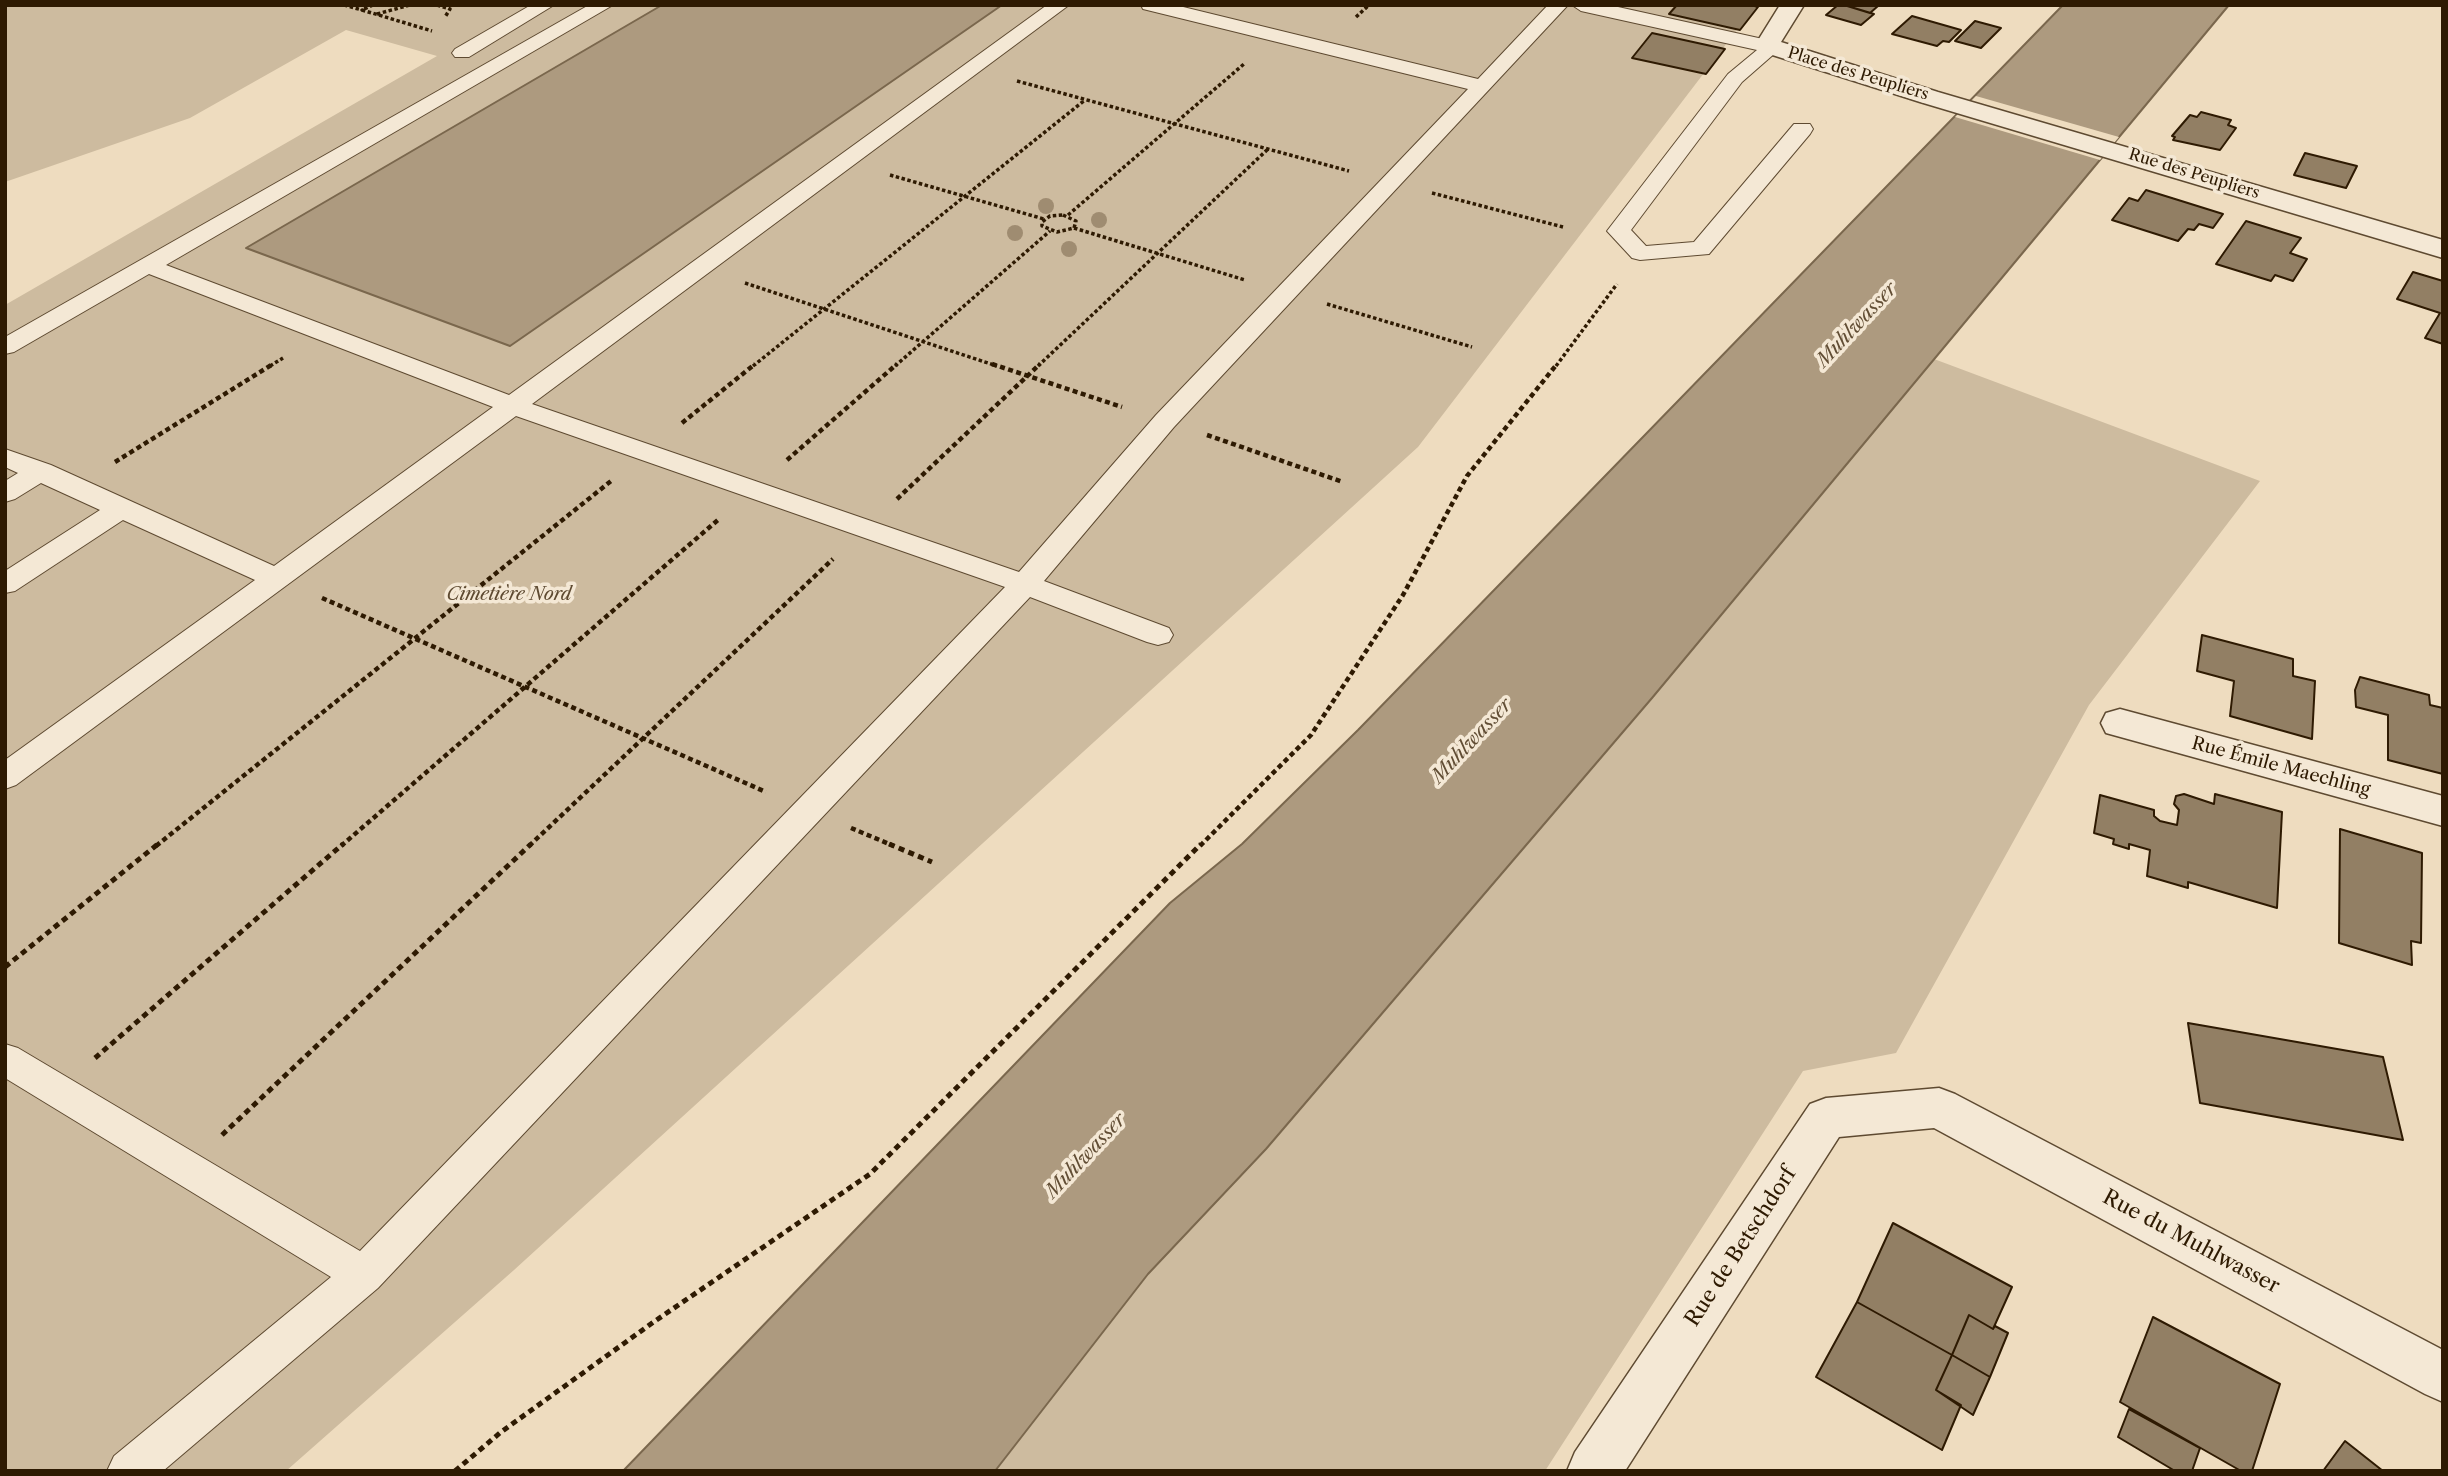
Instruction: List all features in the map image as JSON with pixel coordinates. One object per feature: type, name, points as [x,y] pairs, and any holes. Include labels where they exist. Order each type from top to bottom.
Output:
[{"type":"street","points":[[1772,47],[1769,42],[1792,5]]},
{"type":"street","name":"Place des Peupliers","points":[[1772,47],[1945,100]]},
{"type":"street","name":"Rue des Peupliers","points":[[1945,100],[2443,248]]},
{"type":"street","name":"Rue Émile Maechling","points":[[2120,723],[2443,811]]},
{"type":"street","name":"Rue du Muhlwasser","points":[[1939,1108],[2443,1377]]},
{"type":"street","name":"Rue de Betschdorf","points":[[1594,1471],[1826,1118],[1939,1108]]},
{"type":"lane","points":[[469,48],[545,5]]},
{"type":"lane","points":[[5,347],[604,5]]},
{"type":"lane","points":[[5,777],[1060,5]]},
{"type":"lane","points":[[1150,5],[1483,86]]},
{"type":"lane","points":[[129,1471],[364,1275],[1025,584],[1165,421],[1559,5]]},
{"type":"lane","points":[[1581,5],[1772,47]]},
{"type":"lane","points":[[1772,47],[1737,76],[1619,231],[1640,253],[1701,249],[1802,129]]},
{"type":"lane","points":[[146,265],[513,407],[1025,584],[1158,635]]},
{"type":"lane","points":[[5,457],[276,578]]},
{"type":"lane","points":[[5,493],[41,471]]},
{"type":"lane","points":[[5,584],[122,508]]},
{"type":"lane","points":[[5,1059],[364,1275]]},
{"type":"path","points":[[344,5],[427,30],[469,48]]},
{"type":"path","points":[[362,10],[373,5]]},
{"type":"path","points":[[376,15],[410,5]]},
{"type":"path","points":[[437,5],[450,9]]},
{"type":"path","points":[[427,30],[458,5]]},
{"type":"path","points":[[1354,18],[1368,5]]},
{"type":"path","points":[[1068,215],[1276,36]]},
{"type":"path","points":[[972,69],[1563,228]]},
{"type":"path","points":[[681,424],[1086,100]]},
{"type":"path","points":[[866,529],[1268,149]]},
{"type":"path","points":[[846,162],[1044,219],[1055,215],[1068,215],[1076,221],[1074,228]]},
{"type":"path","points":[[1044,219],[1042,226],[1049,232],[1063,232],[1074,228],[1472,347]]},
{"type":"path","points":[[786,461],[1049,232]]},
{"type":"path","points":[[455,1471],[501,1432],[633,1337],[870,1174],[1311,735],[1403,595],[1467,476],[1532,398],[1640,253]]},
{"type":"path","points":[[701,268],[1343,482]]},
{"type":"path","points":[[76,487],[323,333]]},
{"type":"path","points":[[5,967],[615,477]]},
{"type":"path","points":[[57,1090],[752,489]]},
{"type":"path","points":[[186,1168],[832,559]]},
{"type":"path","points":[[276,578],[932,862]]},
{"type":"green space","name":"Cimetière Nord","points":[[5,5],[1756,5],[1418,447],[514,1270],[286,1471],[5,1471],[5,305],[437,56],[346,30],[190,118],[5,182]]},
{"type":"green space","points":[[1934,359],[2260,481],[2089,705],[1896,1053],[1803,1071],[1545,1471],[995,1471],[1148,1274],[1266,1149],[1652,698]]},
{"type":"water","points":[[662,5],[1002,5],[510,346],[246,248]]},
{"type":"water","name":"Muhlwasser","points":[[2063,5],[2229,5],[1652,698],[1266,1149],[1148,1274],[995,1471],[623,1471],[1170,903],[1242,844],[1358,730]]},
{"type":"pier","points":[[1976,96],[2119,137],[2100,160],[1955,117]]},
{"type":"building","points":[[1677,5],[1758,7],[1740,30],[1669,14]]},
{"type":"building","points":[[1838,5],[1874,14],[1861,25],[1826,15]]},
{"type":"building","points":[[1844,5],[1877,5],[1878,6],[1870,13]]},
{"type":"building","points":[[1912,16],[1961,30],[1949,42],[1943,41],[1937,46],[1892,34]]},
{"type":"building","points":[[1975,21],[2001,28],[1981,48],[1955,41]]},
{"type":"building","points":[[1652,33],[1725,49],[1706,74],[1632,58]]},
{"type":"building","points":[[2201,112],[2231,120],[2228,125],[2236,128],[2220,150],[2173,140],[2175,137],[2172,136],[2190,115],[2197,117]]},
{"type":"building","points":[[2305,153],[2357,166],[2346,188],[2294,175]]},
{"type":"building","points":[[2146,190],[2223,214],[2213,228],[2199,224],[2194,230],[2188,229],[2178,241],[2112,220],[2129,198],[2138,201]]},
{"type":"building","points":[[2246,221],[2301,238],[2290,253],[2307,259],[2293,281],[2275,275],[2271,281],[2216,264]]},
{"type":"building","points":[[2413,272],[2443,281],[2443,344],[2425,338],[2440,313],[2397,299]]},
{"type":"building","points":[[2202,635],[2293,659],[2293,676],[2315,681],[2312,739],[2230,716],[2234,681],[2197,671]]},
{"type":"building","points":[[2360,677],[2429,695],[2430,705],[2443,708],[2443,774],[2388,760],[2388,715],[2356,707],[2355,690]]},
{"type":"building","points":[[2184,794],[2214,804],[2215,794],[2282,812],[2277,908],[2188,882],[2188,888],[2147,876],[2150,850],[2129,844],[2129,849],[2113,844],[2114,839],[2094,833],[2100,795],[2154,810],[2154,816],[2160,821],[2177,825],[2179,810],[2174,804],[2176,796]]},
{"type":"building","points":[[2340,829],[2422,853],[2421,943],[2411,941],[2412,965],[2339,943]]},
{"type":"building","points":[[2188,1023],[2383,1057],[2403,1140],[2200,1103]]},
{"type":"building","points":[[1893,1223],[2012,1287],[1993,1329],[1969,1315],[1952,1355],[1857,1302]]},
{"type":"building","points":[[1857,1302],[1952,1355],[1936,1390],[1961,1405],[1942,1450],[1816,1377]]},
{"type":"building","points":[[1969,1315],[1993,1329],[1995,1326],[2008,1333],[1990,1377],[1952,1355]]},
{"type":"building","points":[[2153,1317],[2280,1384],[2252,1471],[2241,1471],[2120,1402]]},
{"type":"building","points":[[1952,1355],[1990,1377],[1973,1415],[1936,1390]]},
{"type":"building","points":[[2129,1409],[2200,1448],[2192,1471],[2175,1471],[2118,1437]]},
{"type":"building","points":[[2345,1441],[2383,1471],[2323,1471]]}]
